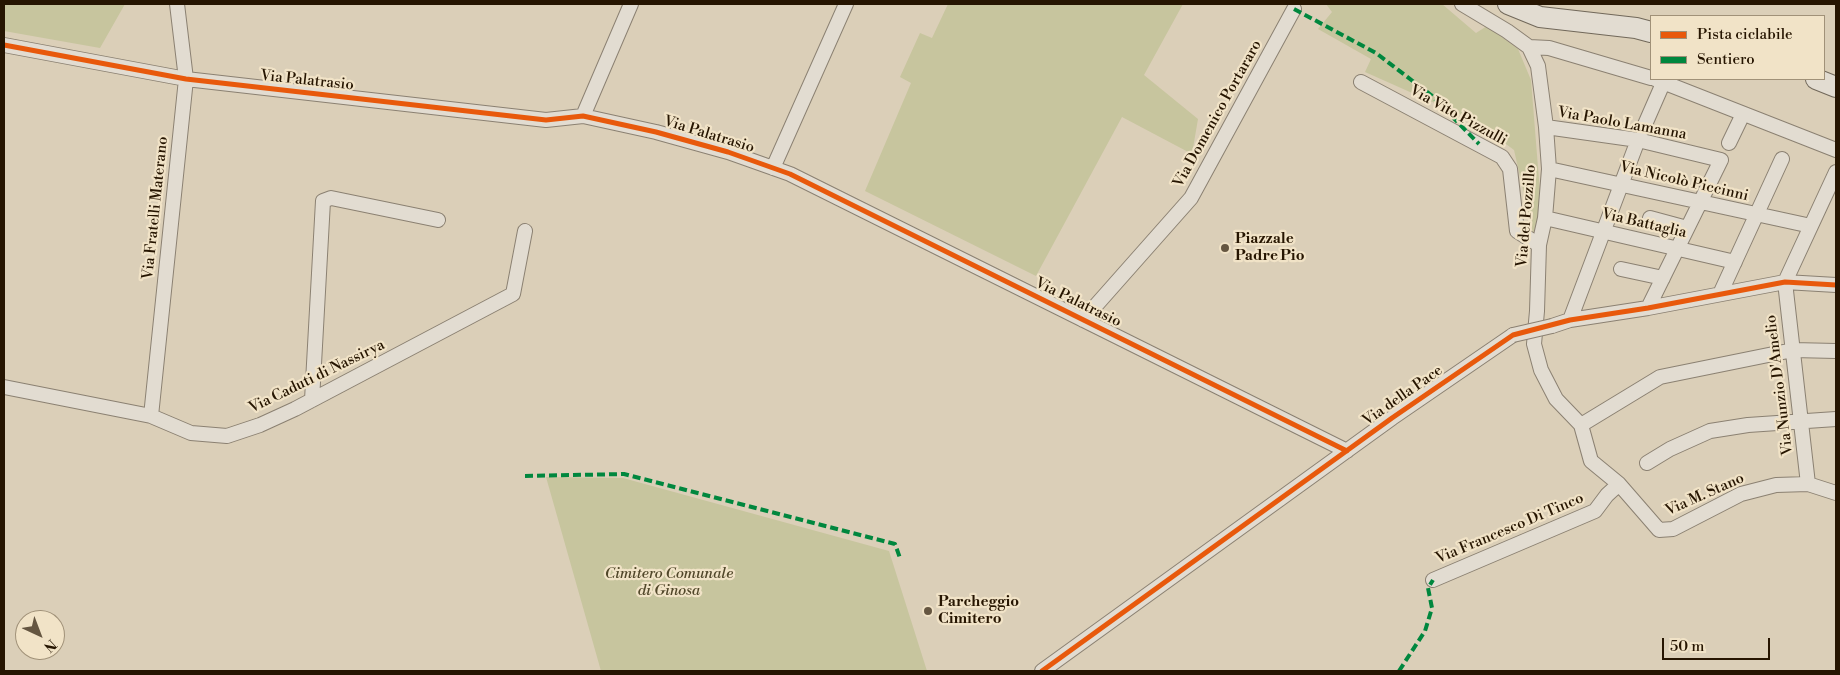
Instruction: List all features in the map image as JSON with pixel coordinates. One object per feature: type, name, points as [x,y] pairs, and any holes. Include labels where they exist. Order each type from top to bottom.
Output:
[{"type":"street","name":"Via Fratelli Materano","points":[[151,416],[186,79],[177,4]]},
{"type":"street","points":[[583,116],[631,4]]},
{"type":"street","points":[[773,168],[846,4]]},
{"type":"street","name":"Via del Pozzillo","points":[[1462,4],[1507,31],[1529,48],[1538,66],[1549,169],[1545,218],[1539,244],[1534,344],[1541,370],[1556,399],[1581,425]]},
{"type":"street","points":[[1508,4],[1540,17],[1636,28],[1650,32]]},
{"type":"street","name":"Via Domenico Portararo","points":[[1083,320],[1191,198],[1294,8]]},
{"type":"street","name":"Via Palatrasio","points":[[4,45],[186,79],[546,120],[583,116],[683,139],[728,152],[790,174],[1347,451]]},
{"type":"street","points":[[1529,48],[1549,48],[1650,77]]},
{"type":"street","points":[[1570,320],[1641,135],[1657,80]]},
{"type":"street","points":[[1659,80],[1836,150]]},
{"type":"street","points":[[1818,80],[1836,87]]},
{"type":"street","name":"Via Vito Pizzulli","points":[[1362,82],[1502,157],[1510,169],[1516,231],[1539,244]]},
{"type":"street","points":[[1729,143],[1743,114]]},
{"type":"street","name":"Via Paolo Lamanna","points":[[1546,127],[1641,135],[1721,160],[1700,202]]},
{"type":"street","points":[[1720,294],[1782,159]]},
{"type":"street","name":"Via Nicolò Piccinni","points":[[1549,169],[1811,226]]},
{"type":"street","points":[[1785,282],[1836,172]]},
{"type":"street","points":[[312,400],[323,201],[331,198],[438,220]]},
{"type":"street","points":[[1648,308],[1700,202]]},
{"type":"street","name":"Via Battaglia","points":[[1545,218],[1735,262]]},
{"type":"street","points":[[1650,218],[1687,228]]},
{"type":"street","name":"Via Caduti di Nassirya","points":[[4,387],[151,416],[190,433],[227,436],[260,425],[312,400],[513,294],[525,231]]},
{"type":"street","points":[[1621,269],[1663,278]]},
{"type":"street","name":"Via della Pace","points":[[1042,671],[1392,418],[1513,335],[1570,320],[1648,308],[1785,282],[1836,285]]},
{"type":"street","name":"Via Nunzio D'Amelio","points":[[1785,282],[1808,484]]},
{"type":"street","points":[[1581,425],[1660,377],[1792,350],[1836,351]]},
{"type":"street","points":[[1647,463],[1670,449],[1710,431],[1748,425],[1836,419]]},
{"type":"street","name":"Via M. Stano","points":[[1581,425],[1591,461],[1619,484],[1658,530],[1672,529],[1741,494],[1776,485],[1808,484],[1836,493]]},
{"type":"street","name":"Via Francesco Di Tinco","points":[[1433,580],[1595,511],[1607,495],[1619,484]]},
{"type":"green space","points":[[4,4],[125,4],[100,48],[4,31]]},
{"type":"green space","points":[[948,4],[1183,4],[1144,75],[1198,119],[1192,154],[1122,117],[1036,276],[865,191],[911,83],[900,77],[920,33],[932,38]]},
{"type":"green space","points":[[1326,4],[1442,4],[1476,33],[1487,26],[1518,49],[1531,80],[1542,217],[1533,233],[1514,150],[1475,121],[1365,72],[1371,59],[1318,29],[1332,12]]},
{"type":"green space","name":"Cimitero Comunale di Ginosa","points":[[546,477],[623,478],[889,551],[927,671],[601,671]]},
{"type":"marked path","points":[[1294,9],[1376,53],[1431,95],[1479,144]]},
{"type":"marked path","points":[[525,476],[624,474],[895,544],[900,558]]},
{"type":"marked path","points":[[1399,671],[1425,631],[1432,608],[1428,588],[1433,580]]},
{"type":"cycle path","points":[[4,45],[186,79],[546,120],[583,116],[656,132],[728,152],[790,174],[1347,451]]},
{"type":"cycle path","points":[[1042,671],[1392,418],[1513,335],[1570,320],[1648,308],[1785,282],[1836,285]]},
{"type":"place","name":"Piazzale Padre Pio","points":[[1225,248]]},
{"type":"place","name":"Parcheggio Cimitero","points":[[928,611]]}]
